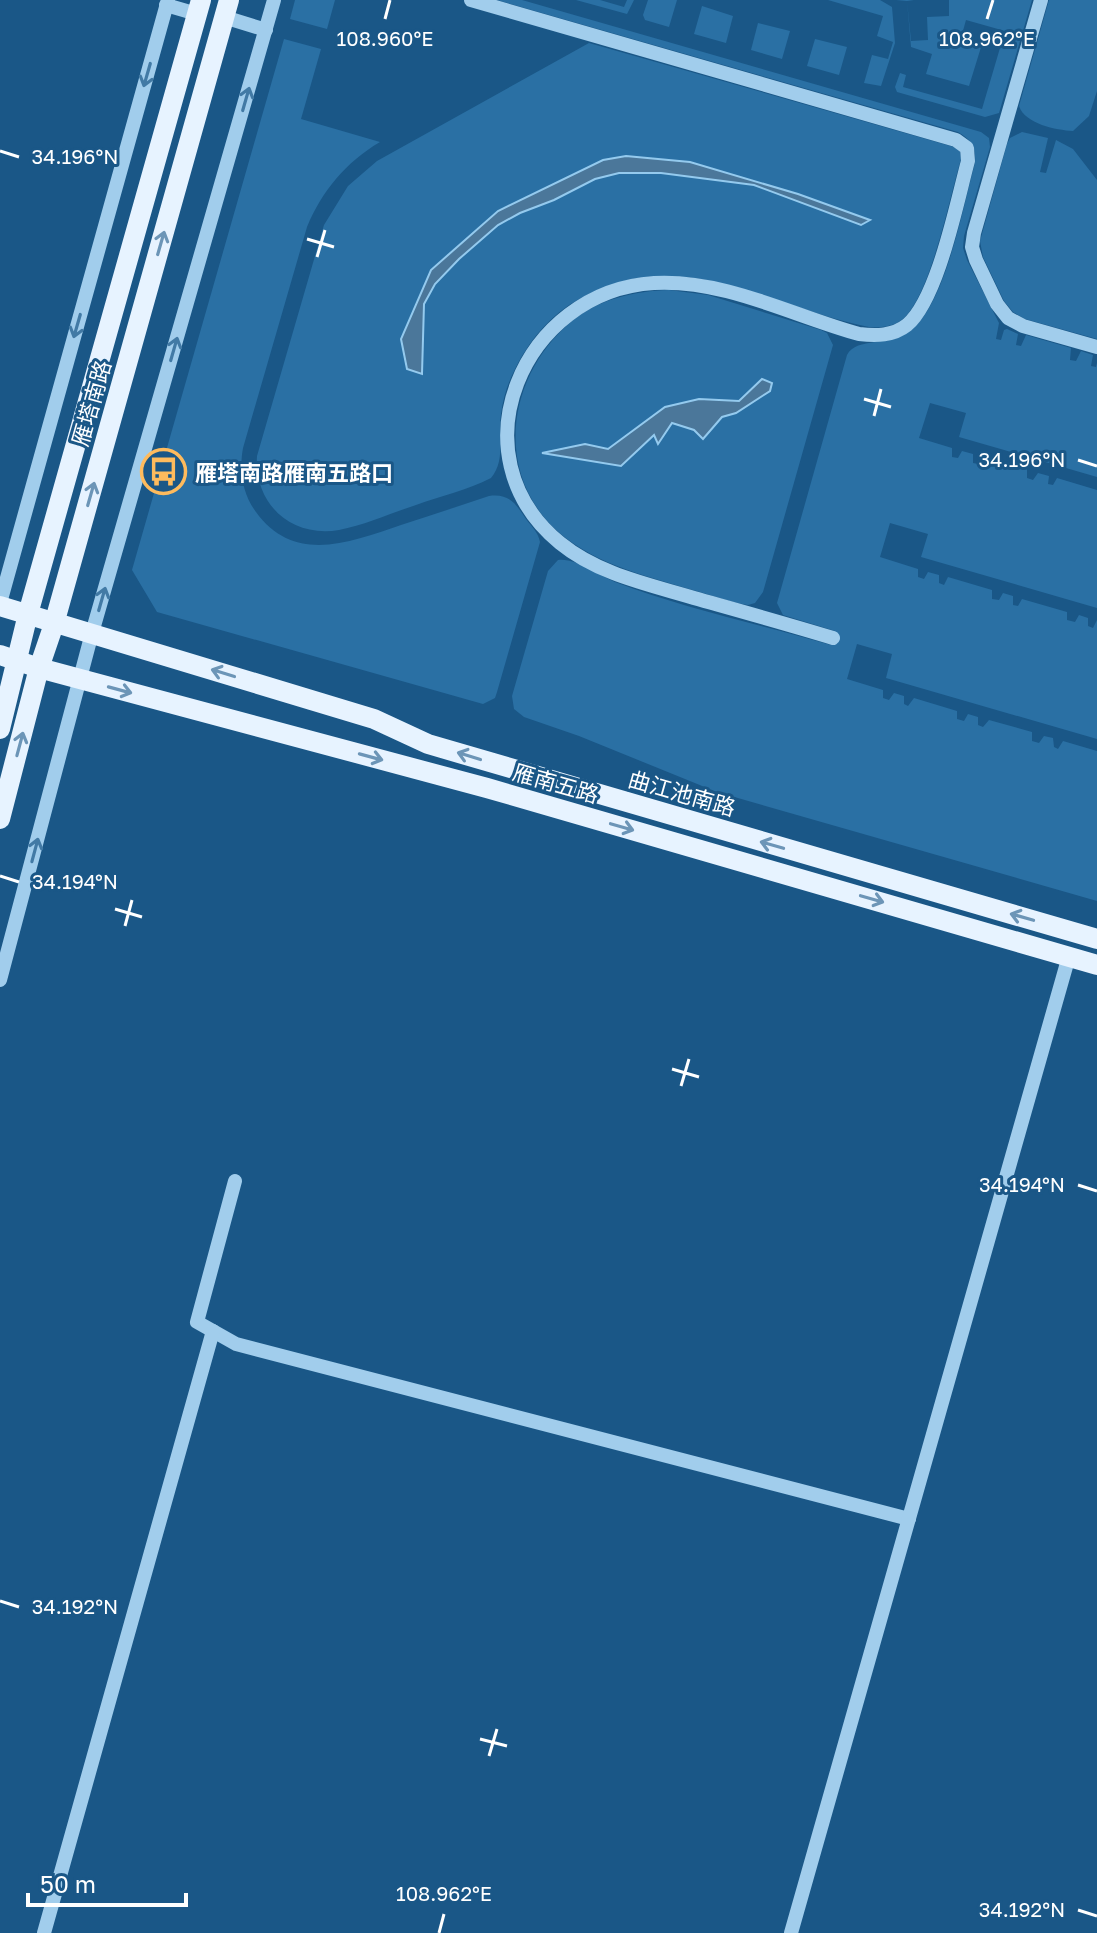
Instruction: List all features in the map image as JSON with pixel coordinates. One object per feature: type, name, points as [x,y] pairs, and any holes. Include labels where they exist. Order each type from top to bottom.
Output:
[{"type":"main road","name":"雁塔南路","points":[[0,729],[9,658],[28,614],[199,7]]},
{"type":"main road","name":"雁塔南路","points":[[0,819],[39,668],[54,624],[226,8]]},
{"type":"main road","points":[[0,604],[28,614]]},
{"type":"main road","name":"曲江池南路","points":[[28,614],[374,719],[443,748],[1097,939]]},
{"type":"main road","name":"雁南五路","points":[[9,658],[80,680],[487,788],[1097,965]]},
{"type":"street","points":[[0,980],[92,633],[274,0]]},
{"type":"street","points":[[471,0],[956,140],[967,148],[968,161],[935,278],[922,307],[900,330],[882,335],[859,334],[706,287],[667,283],[628,287],[585,303],[554,327],[528,360],[512,399],[507,441],[514,479],[532,513],[561,544],[588,561],[624,577],[833,638]]},
{"type":"street","points":[[1041,0],[972,247],[997,304],[1008,318],[1023,326],[1097,347]]},
{"type":"street","points":[[0,604],[167,3],[199,7]]},
{"type":"street","points":[[226,8],[266,30]]},
{"type":"street","points":[[791,1933],[1069,956]]},
{"type":"street","points":[[235,1181],[197,1322],[236,1344],[909,1519]]},
{"type":"street","points":[[44,1933],[213,1331]]},
{"type":"shaded area","points":[[295,0],[335,0],[327,29],[290,19]]},
{"type":"shaded area","points":[[497,0],[522,0],[981,132],[989,138],[990,147],[963,248],[999,323],[996,339],[1001,340],[1007,329],[1018,334],[1016,345],[1021,346],[1026,335],[1071,348],[1070,360],[1076,361],[1081,351],[1093,355],[1091,366],[1096,367],[1097,363],[1097,477],[959,437],[966,413],[930,403],[919,438],[952,448],[952,457],[958,458],[962,451],[973,454],[973,463],[978,464],[982,457],[1027,469],[1027,478],[1033,480],[1038,473],[1049,476],[1048,484],[1053,485],[1057,478],[1097,490],[1097,608],[921,557],[928,534],[890,523],[880,557],[918,569],[918,577],[924,579],[928,572],[939,575],[939,583],[944,585],[948,577],[992,590],[992,599],[999,600],[1003,593],[1013,596],[1013,605],[1018,606],[1022,599],[1067,612],[1067,620],[1075,622],[1079,615],[1088,618],[1088,626],[1093,628],[1097,620],[1097,739],[886,678],[892,654],[857,644],[847,679],[883,690],[883,698],[889,700],[894,693],[904,696],[904,704],[908,706],[914,698],[957,711],[957,719],[964,721],[968,714],[978,717],[978,725],[983,727],[989,720],[1032,732],[1032,741],[1039,743],[1044,736],[1053,738],[1054,747],[1058,749],[1063,741],[1097,751],[1097,901],[717,792],[524,717],[514,709],[512,696],[548,571],[558,560],[580,564],[615,582],[668,600],[831,645],[835,631],[783,615],[777,603],[847,355],[858,346],[903,335],[924,316],[952,252],[975,157],[972,144],[958,132]]},
{"type":"shaded area","points":[[576,0],[600,0],[624,7],[627,0],[634,0],[627,14]]},
{"type":"shaded area","points":[[648,0],[677,0],[669,27],[645,20],[643,15]]},
{"type":"shaded area","points":[[828,0],[880,0],[892,7],[895,43],[881,86],[864,83],[872,55],[888,59],[893,42],[877,36],[883,16]]},
{"type":"shaded area","points":[[949,0],[1032,0],[999,113],[985,117],[897,92],[895,87],[900,73],[906,75],[903,87],[982,109],[1005,31],[966,20],[961,38],[982,44],[969,86],[926,74],[932,54],[911,47],[907,1],[911,41],[928,40],[927,17],[949,16]]},
{"type":"shaded area","points":[[1049,0],[1097,0],[1097,91],[1089,116],[1073,131],[1034,122],[1019,106]]},
{"type":"shaded area","points":[[702,6],[733,16],[726,43],[694,34]]},
{"type":"shaded area","points":[[758,23],[790,31],[782,59],[751,50]]},
{"type":"shaded area","points":[[284,39],[321,49],[301,119],[380,142],[336,178],[307,227],[243,448],[241,465],[245,489],[251,505],[271,528],[288,539],[324,545],[363,538],[489,496],[502,496],[511,501],[538,535],[540,542],[495,698],[483,704],[157,612],[132,570]]},
{"type":"shaded area","points":[[815,39],[847,47],[839,75],[807,66]]},
{"type":"shaded area","points":[[589,43],[960,151],[961,159],[938,243],[914,306],[896,323],[869,327],[728,285],[694,278],[659,276],[623,281],[575,301],[546,325],[529,345],[513,373],[505,396],[500,422],[500,455],[491,478],[349,528],[322,531],[291,523],[269,503],[262,489],[257,456],[324,225],[348,186],[377,161]]},
{"type":"shaded area","points":[[1022,132],[1048,138],[1040,172],[1046,173],[1056,140],[1073,149],[1097,180],[1097,339],[1025,319],[1013,312],[1004,301],[983,257],[980,241],[1007,144],[1010,138]]},
{"type":"shaded area","points":[[626,156],[690,162],[798,194],[870,220],[861,225],[754,185],[661,173],[619,173],[595,179],[498,225],[459,259],[435,284],[424,304],[422,374],[407,369],[401,339],[431,270],[498,211],[603,160]]},
{"type":"shaded area","points":[[669,290],[708,295],[821,330],[827,333],[833,345],[763,592],[755,603],[748,605],[634,572],[583,549],[552,526],[533,502],[522,476],[516,448],[517,420],[523,392],[534,366],[551,342],[572,321],[594,307],[630,294]]},
{"type":"shaded area","points":[[762,379],[772,383],[770,391],[736,413],[722,417],[703,439],[694,430],[672,423],[658,444],[654,435],[621,466],[542,453],[585,444],[608,449],[665,407],[699,399],[739,401]]},
{"type":"place","name":"雁塔南路雁南五路口","points":[[164,472]]}]
